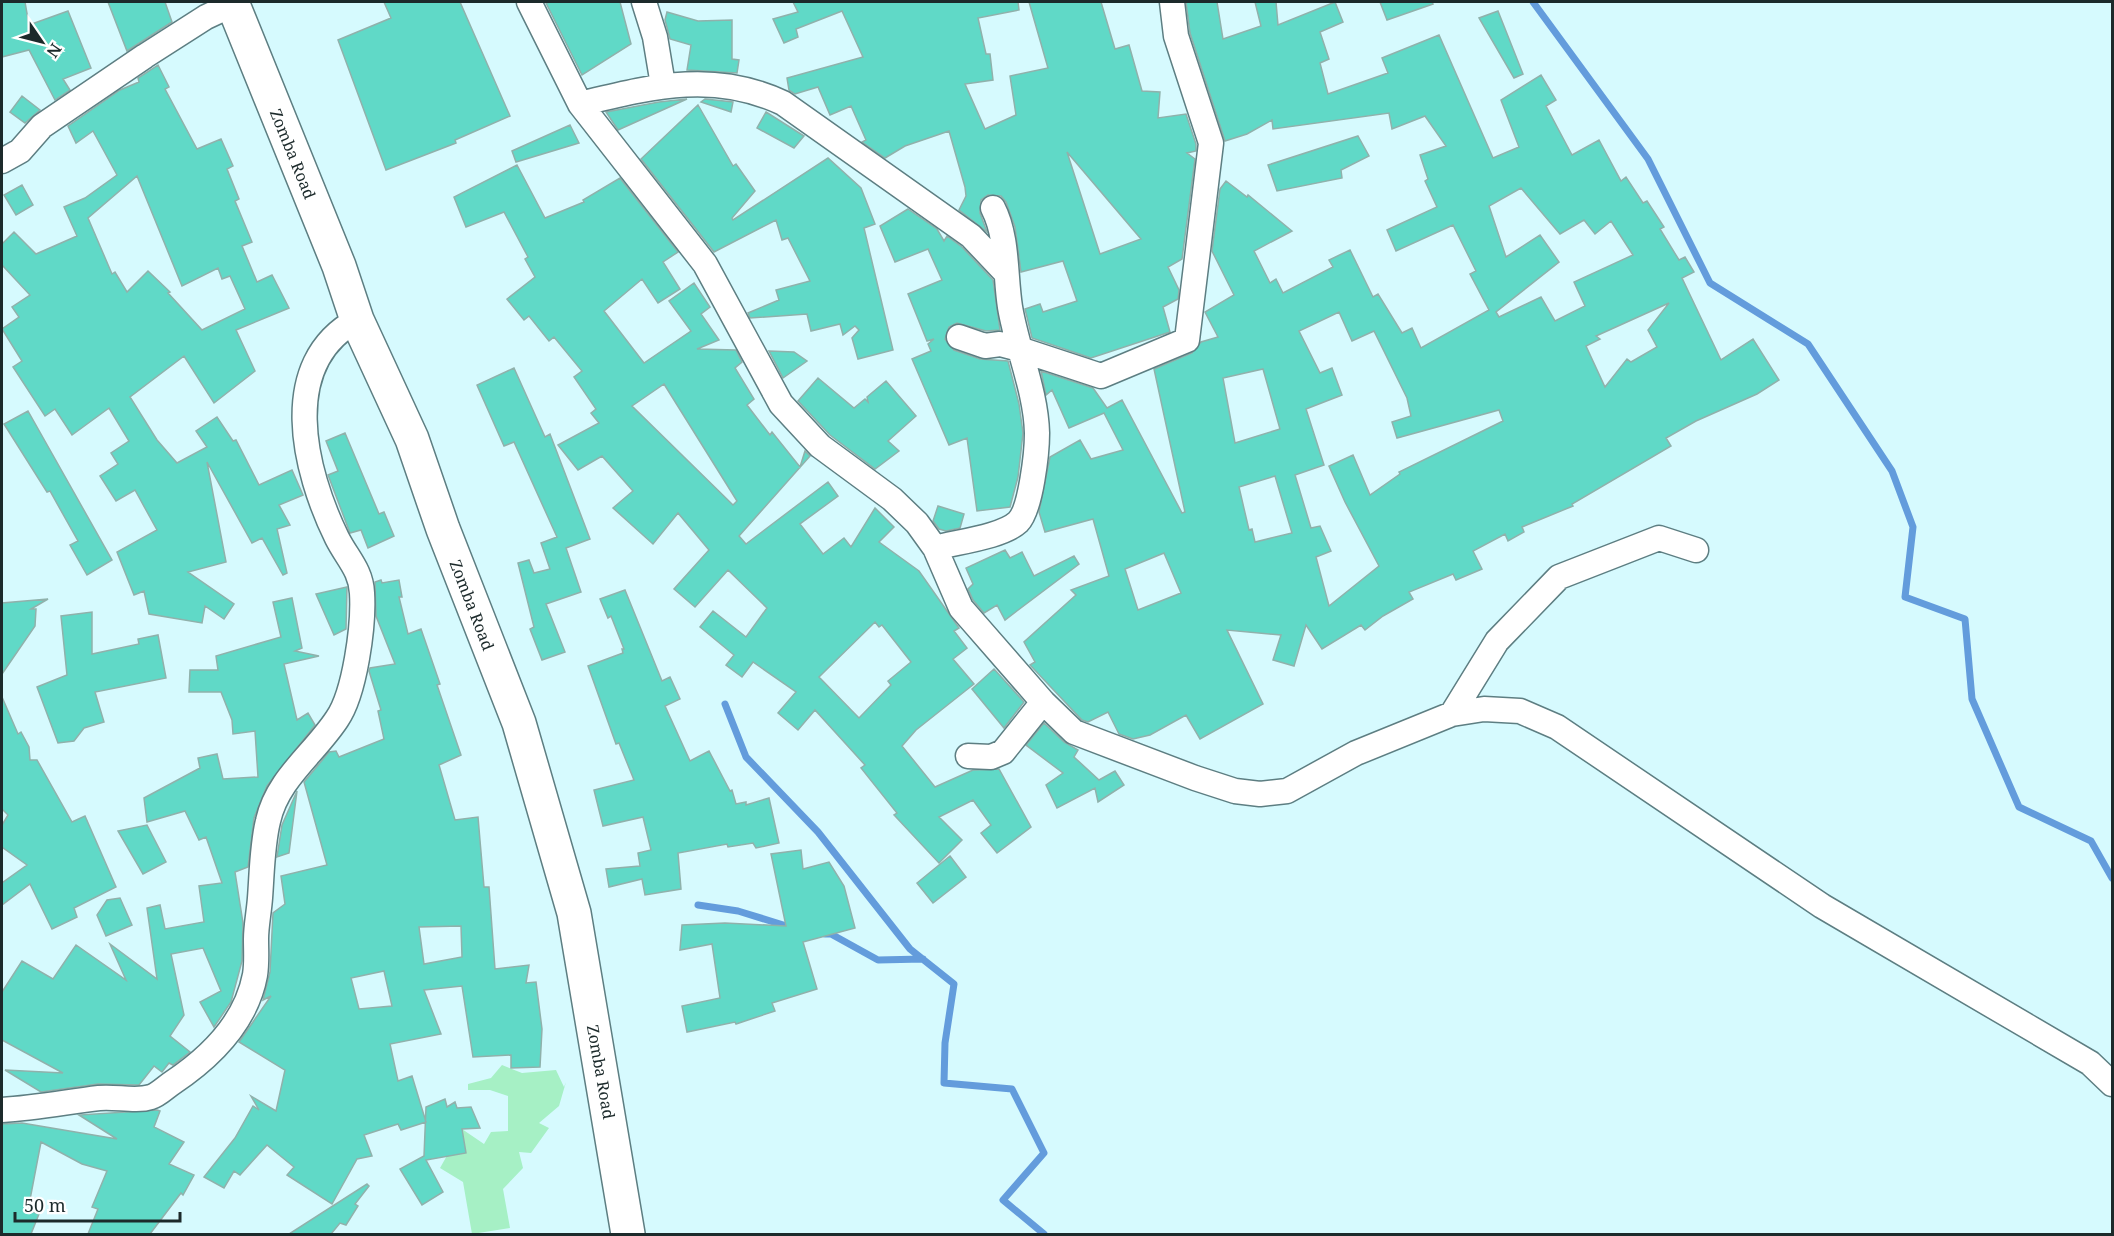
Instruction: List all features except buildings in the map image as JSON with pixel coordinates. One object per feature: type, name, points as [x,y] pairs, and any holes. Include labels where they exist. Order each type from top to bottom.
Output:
[{"type":"highway","name":"Zomba Road","points":[[235,2],[339,266],[357,320],[412,439],[443,529],[519,723],[574,914],[628,1234]]},
{"type":"street","points":[[2,161],[20,151],[42,126],[145,56],[206,17],[235,2]]},
{"type":"street","points":[[529,2],[580,104],[705,264],[782,404],[820,446],[901,507],[917,523],[935,548],[961,608],[1043,702],[1074,732],[1235,791],[1260,794],[1287,791],[1356,753],[1452,714],[1484,709],[1520,711],[1557,727],[1822,906],[2090,1064],[2112,1084]]},
{"type":"street","points":[[644,2],[655,37],[663,85]]},
{"type":"street","points":[[959,337],[985,346],[1000,344],[1101,376],[1187,340],[1210,143],[1176,36],[1173,2]]},
{"type":"street","points":[[580,104],[663,85],[693,83],[763,93],[783,103],[971,236],[1006,273]]},
{"type":"street","points":[[935,548],[1003,530],[1017,522],[1024,513],[1033,472],[1037,434],[1033,403],[1019,350],[1001,228],[993,208]]},
{"type":"street","points":[[2,1110],[39,1108],[101,1098],[152,1097],[203,1062],[241,1017],[247,1006],[258,958],[256,939],[264,848],[274,799],[339,717],[347,698],[356,653],[363,597],[361,575],[337,538],[314,481],[305,425],[307,388],[312,370],[330,339],[338,330],[357,320]]},
{"type":"street","points":[[1452,714],[1497,641],[1559,577],[1659,538],[1696,550]]},
{"type":"street","points":[[968,756],[991,757],[1004,752],[1043,702]]},
{"type":"green space","points":[[502,1065],[522,1073],[556,1070],[564,1087],[566,1082],[559,1106],[539,1123],[549,1128],[531,1153],[519,1152],[523,1168],[503,1189],[510,1228],[472,1234],[463,1182],[440,1168],[462,1129],[484,1144],[491,1132],[508,1131],[508,1096],[490,1090],[468,1090],[468,1084],[491,1078]]},
{"type":"waterway","points":[[1533,2],[1648,159],[1710,283],[1808,344],[1892,471],[1913,527],[1905,597],[1965,619],[1972,699],[2019,807],[2091,841],[2112,878]]},
{"type":"waterway","points":[[725,704],[746,757],[818,832],[910,949],[954,984],[945,1043],[944,1083],[1012,1089],[1044,1153],[1003,1200],[1044,1234]]},
{"type":"waterway","points":[[698,905],[738,911],[793,928]]},
{"type":"waterway","points":[[825,934],[831,934],[878,960],[923,959]]}]
